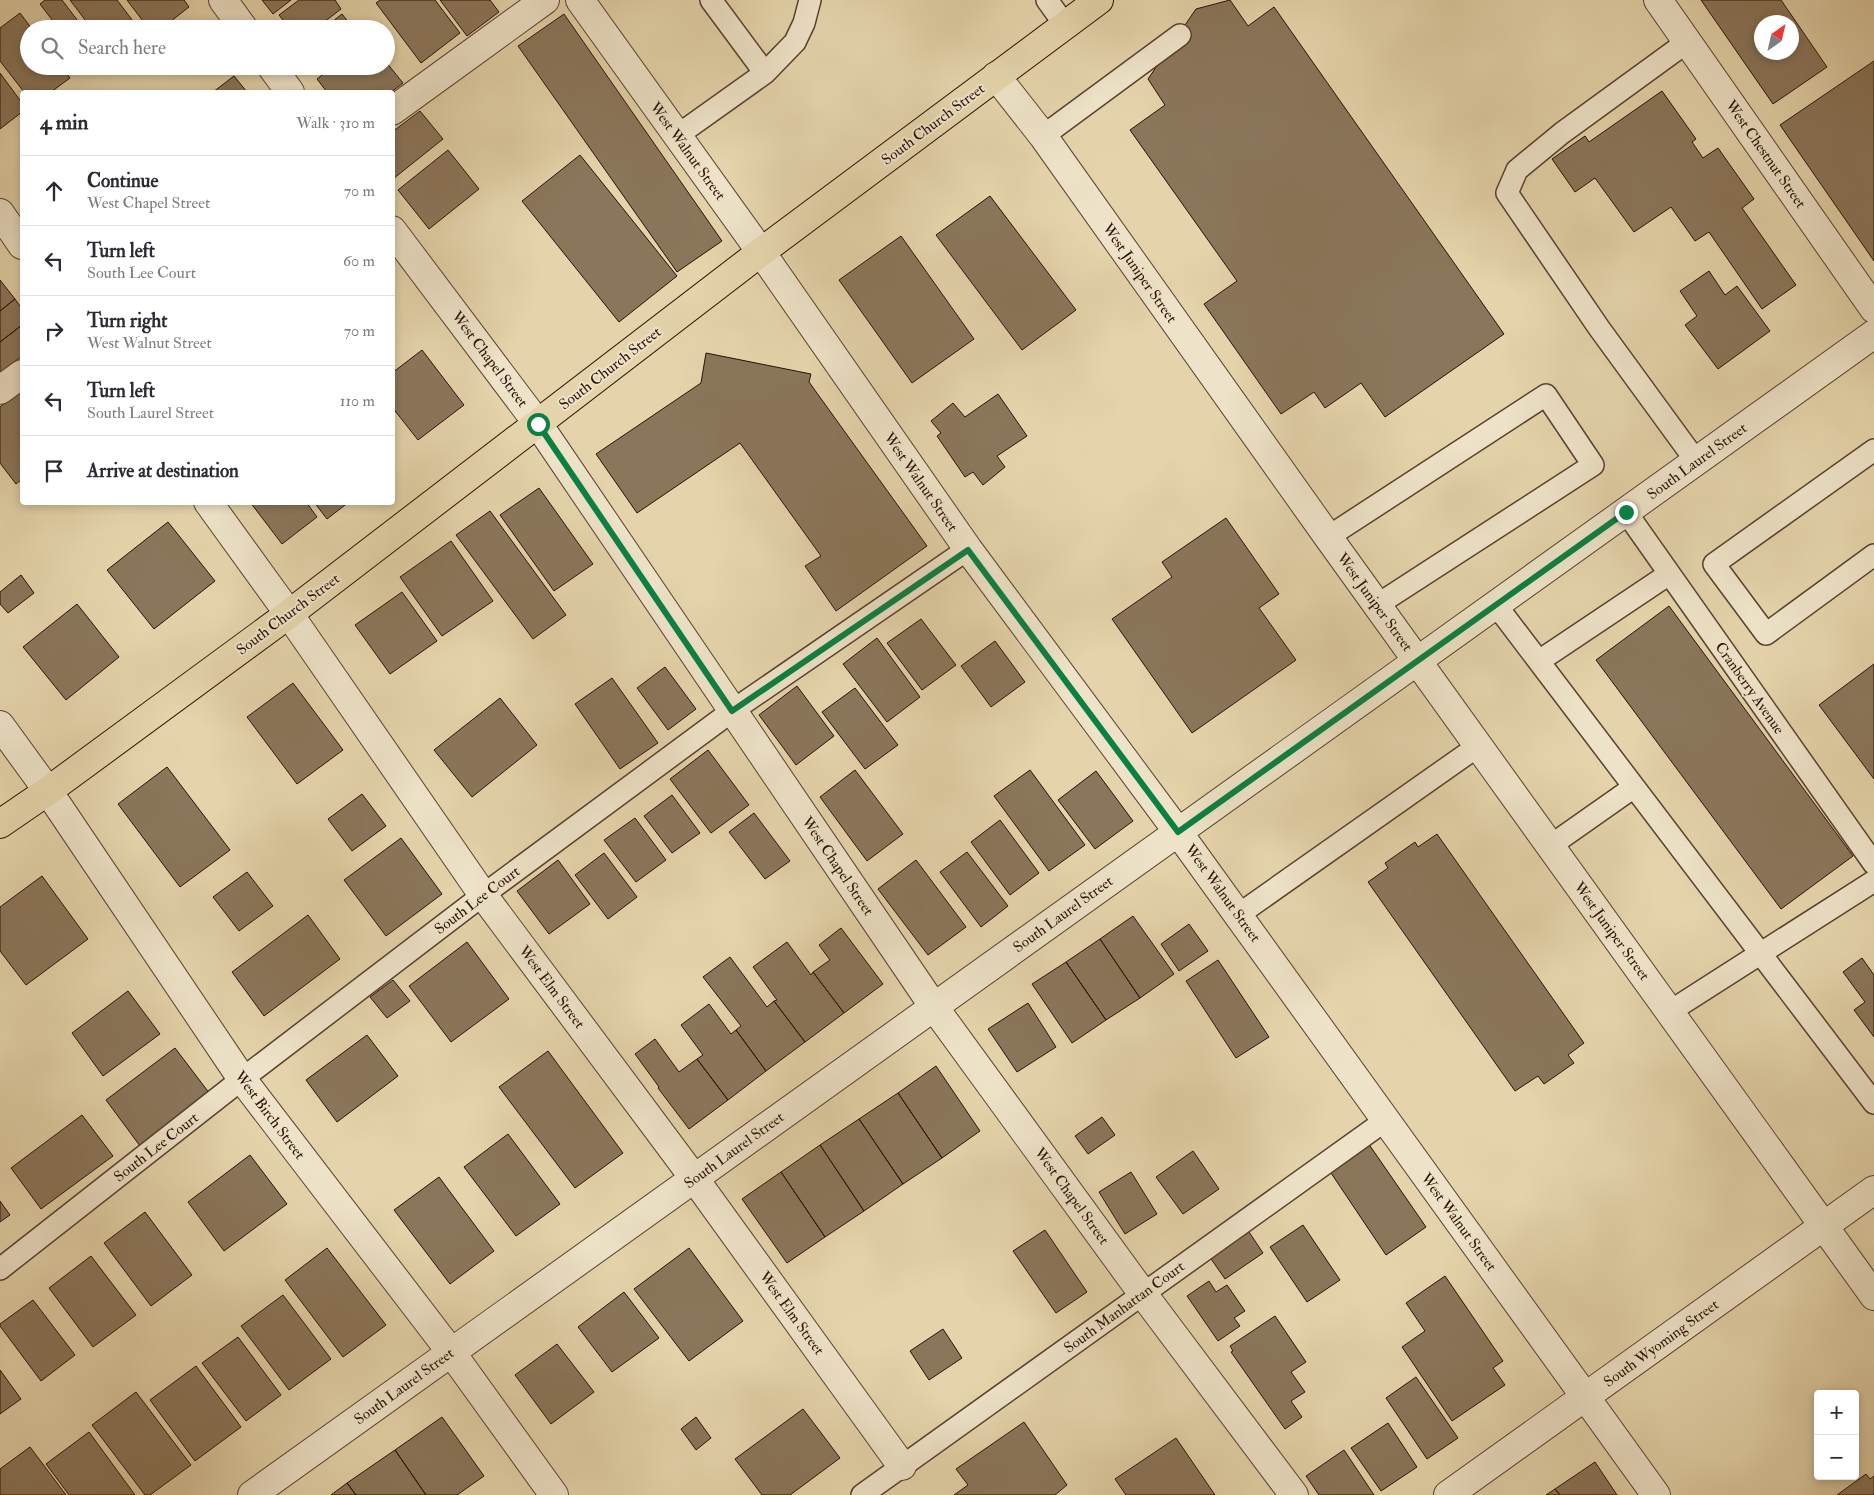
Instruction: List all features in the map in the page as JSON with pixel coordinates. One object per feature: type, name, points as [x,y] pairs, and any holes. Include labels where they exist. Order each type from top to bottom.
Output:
[{"type":"highway","name":"South Church Street","points":[[0,824],[48,791],[289,614],[761,252],[1099,0]]},
{"type":"street","points":[[223,0],[237,20]]},
{"type":"street","points":[[395,109],[545,0]]},
{"type":"street","name":"West Walnut Street","points":[[580,0],[761,252],[968,550],[1178,832],[1656,1495]]},
{"type":"street","name":"West Chestnut Street","points":[[1658,0],[1874,309]]},
{"type":"street","points":[[278,75],[289,90]]},
{"type":"street","name":"West Juniper Street","points":[[996,76],[1043,136],[1328,537],[1874,1296]]},
{"type":"street","points":[[0,214],[20,242]]},
{"type":"street","name":"West Chapel Street","points":[[395,234],[538,424],[934,1007],[1143,1294],[1294,1495]]},
{"type":"street","name":"South Laurel Street","points":[[252,1495],[1874,334]]},
{"type":"street","points":[[0,390],[20,375]]},
{"type":"street","name":"West Elm Street","points":[[210,505],[289,614],[484,895],[694,1178],[902,1466]]},
{"type":"street","name":"West Birch Street","points":[[0,725],[48,791],[242,1079],[451,1352],[554,1495]]},
{"type":"street","name":"South Wyoming Street","points":[[1448,1495],[1874,1190]]},
{"type":"lane","points":[[711,0],[765,72]]},
{"type":"lane","points":[[678,135],[765,72],[795,42],[804,23],[810,0]]},
{"type":"lane","points":[[1047,0],[1065,25]]},
{"type":"lane","points":[[1043,136],[1180,34]]},
{"type":"lane","points":[[1687,42],[1562,133],[1517,170],[1507,194],[1599,328],[1696,461]]},
{"type":"lane","points":[[1328,537],[1546,395],[1593,464],[1377,605]]},
{"type":"lane","points":[[1874,450],[1714,564],[1766,634],[1874,555]]},
{"type":"lane","name":"Cranberry Avenue","points":[[1626,512],[1874,864]]},
{"type":"lane","name":"South Lee Court","points":[[0,1269],[242,1079],[484,895],[732,711],[968,550]]},
{"type":"lane","points":[[1539,661],[1670,574]]},
{"type":"lane","points":[[1496,605],[1874,1103]]},
{"type":"lane","points":[[1238,915],[1478,746]]},
{"type":"lane","points":[[1550,846],[1634,787]]},
{"type":"lane","points":[[1669,1012],[1874,882]]},
{"type":"lane","name":"South Manhattan Court","points":[[862,1495],[1386,1120]]},
{"type":"building","points":[[45,0],[62,0],[77,20],[52,20],[40,4]]},
{"type":"building","points":[[70,0],[117,0],[132,20],[85,20]]},
{"type":"building","points":[[127,0],[184,0],[189,7],[172,20],[142,20]]},
{"type":"building","points":[[262,0],[291,0],[273,14]]},
{"type":"building","points":[[299,0],[335,0],[341,9],[327,20],[283,20],[279,15]]},
{"type":"building","points":[[380,0],[435,0],[460,33],[421,63],[395,28],[395,20],[389,20],[376,3]]},
{"type":"building","points":[[440,0],[490,0],[499,12],[467,36]]},
{"type":"building","points":[[1230,0],[1248,26],[1274,7],[1504,334],[1385,417],[1361,383],[1325,408],[1314,392],[1281,414],[1204,304],[1237,281],[1130,130],[1165,105],[1148,79],[1196,9]]},
{"type":"building","points":[[1701,0],[1781,0],[1791,15],[1754,15],[1754,60],[1799,60],[1799,26],[1827,67],[1773,104]]},
{"type":"building","points":[[20,13],[25,20],[20,20],[20,75],[68,75],[70,78],[54,90],[22,90],[0,61],[0,28]]},
{"type":"building","points":[[342,14],[347,20],[334,20]]},
{"type":"building","points":[[564,14],[722,241],[677,272],[518,46]]},
{"type":"building","points":[[1874,61],[1874,261],[1780,125]]},
{"type":"building","points":[[0,73],[20,100],[20,114],[0,129]]},
{"type":"building","points":[[395,73],[403,83],[394,90],[325,90],[317,79],[322,75],[395,75]]},
{"type":"building","points":[[234,76],[245,90],[216,90]]},
{"type":"building","points":[[1662,91],[1696,139],[1692,142],[1703,158],[1718,148],[1754,199],[1742,208],[1796,285],[1762,309],[1709,232],[1695,241],[1671,207],[1634,232],[1595,178],[1575,192],[1552,159],[1585,136],[1589,142]]},
{"type":"building","points":[[420,111],[443,139],[395,177],[395,130]]},
{"type":"building","points":[[448,150],[479,189],[429,229],[398,190]]},
{"type":"building","points":[[580,155],[677,276],[619,322],[522,201]]},
{"type":"building","points":[[990,196],[1076,310],[1022,350],[936,235]]},
{"type":"building","points":[[901,236],[974,339],[912,383],[839,280]]},
{"type":"building","points":[[1709,271],[1725,295],[1737,286],[1770,331],[1718,369],[1685,325],[1697,316],[1680,291]]},
{"type":"building","points":[[0,280],[15,299],[0,311]]},
{"type":"building","points":[[15,299],[20,306],[20,327],[0,342],[0,311]]},
{"type":"building","points":[[20,327],[20,358],[0,373],[0,342]]},
{"type":"building","points":[[422,350],[464,405],[418,440],[395,411],[395,371]]},
{"type":"building","points":[[706,353],[811,374],[809,382],[927,546],[836,611],[805,566],[821,556],[740,443],[637,513],[596,454],[701,383]]},
{"type":"building","points":[[20,391],[20,481],[16,484],[0,463],[0,407]]},
{"type":"building","points":[[998,394],[1027,436],[997,456],[1005,467],[983,485],[973,472],[965,477],[937,436],[941,433],[931,421],[953,403],[965,417]]},
{"type":"building","points":[[539,488],[593,564],[554,591],[500,515]]},
{"type":"building","points":[[252,505],[308,505],[317,517],[282,544]]},
{"type":"building","points":[[316,505],[345,505],[327,519]]},
{"type":"building","points":[[490,511],[566,615],[533,639],[456,535]]},
{"type":"building","points":[[1226,518],[1279,594],[1259,608],[1296,660],[1192,733],[1112,619],[1172,577],[1162,562]]},
{"type":"building","points":[[168,522],[215,581],[154,629],[107,570]]},
{"type":"building","points":[[451,541],[493,601],[442,636],[400,577]]},
{"type":"building","points":[[21,575],[34,593],[8,613],[0,604],[0,592]]},
{"type":"building","points":[[402,592],[437,641],[390,674],[355,625]]},
{"type":"building","points":[[77,604],[119,657],[66,700],[23,647]]},
{"type":"building","points":[[1669,606],[1853,856],[1781,909],[1596,660]]},
{"type":"building","points":[[921,619],[956,665],[922,690],[887,643]]},
{"type":"building","points":[[877,638],[920,697],[887,722],[843,664]]},
{"type":"building","points":[[995,641],[1025,682],[991,707],[961,666]]},
{"type":"building","points":[[1874,664],[1874,779],[1819,705]]},
{"type":"building","points":[[665,667],[696,709],[668,730],[637,688]]},
{"type":"building","points":[[612,678],[658,743],[620,769],[575,704]]},
{"type":"building","points":[[293,683],[343,750],[297,784],[247,717]]},
{"type":"building","points":[[797,686],[834,736],[796,765],[759,715]]},
{"type":"building","points":[[855,688],[898,745],[865,769],[822,712]]},
{"type":"building","points":[[500,698],[537,745],[472,797],[434,750]]},
{"type":"building","points":[[708,750],[749,805],[711,833],[670,779]]},
{"type":"building","points":[[167,767],[230,850],[180,887],[118,804]]},
{"type":"building","points":[[855,770],[903,834],[867,861],[820,797]]},
{"type":"building","points":[[1030,770],[1085,845],[1049,871],[994,796]]},
{"type":"building","points":[[1096,771],[1133,821],[1095,849],[1058,800]]},
{"type":"building","points":[[362,794],[386,826],[352,851],[328,819]]},
{"type":"building","points":[[672,795],[700,833],[672,853],[644,816]]},
{"type":"building","points":[[754,813],[790,861],[765,879],[729,832]]},
{"type":"building","points":[[635,818],[666,860],[636,882],[604,840]]},
{"type":"building","points":[[1000,820],[1039,873],[1010,895],[971,842]]},
{"type":"building","points":[[1437,834],[1584,1043],[1568,1055],[1574,1063],[1544,1084],[1538,1076],[1515,1091],[1368,882],[1388,868],[1385,863],[1415,842],[1418,847]]},
{"type":"building","points":[[401,838],[442,894],[386,936],[344,880]]},
{"type":"building","points":[[967,852],[1008,906],[981,927],[940,872]]},
{"type":"building","points":[[604,853],[637,897],[608,919],[575,875]]},
{"type":"building","points":[[558,860],[590,904],[549,934],[517,891]]},
{"type":"building","points":[[916,860],[966,927],[928,955],[878,889]]},
{"type":"building","points":[[247,872],[273,906],[239,931],[213,897]]},
{"type":"building","points":[[42,876],[88,939],[26,985],[0,951],[0,907]]},
{"type":"building","points":[[308,915],[340,959],[264,1016],[232,972]]},
{"type":"building","points":[[1133,916],[1174,974],[1140,998],[1100,939]]},
{"type":"building","points":[[1189,924],[1208,951],[1179,971],[1161,944]]},
{"type":"building","points":[[841,928],[883,984],[844,1013],[813,972],[830,960],[819,945]]},
{"type":"building","points":[[1100,939],[1140,998],[1106,1020],[1066,962]]},
{"type":"building","points":[[467,942],[509,999],[451,1042],[409,986]]},
{"type":"building","points":[[787,942],[811,975],[813,972],[844,1013],[805,1042],[774,1001],[777,1000],[753,967]]},
{"type":"building","points":[[730,957],[767,1007],[774,1001],[805,1042],[766,1071],[736,1030],[741,1026],[703,977]]},
{"type":"building","points":[[1862,958],[1874,975],[1874,1037],[1854,1010],[1865,1002],[1843,972]]},
{"type":"building","points":[[1218,960],[1269,1037],[1236,1058],[1186,981]]},
{"type":"building","points":[[1066,962],[1106,1020],[1072,1043],[1032,984]]},
{"type":"building","points":[[393,980],[410,1001],[387,1018],[370,997]]},
{"type":"building","points":[[128,991],[160,1034],[103,1076],[72,1033]]},
{"type":"building","points":[[1028,1003],[1056,1047],[1017,1072],[988,1029]]},
{"type":"building","points":[[709,1004],[731,1034],[736,1030],[766,1071],[728,1100],[697,1059],[703,1055],[681,1025]]},
{"type":"building","points":[[367,1035],[398,1076],[337,1122],[306,1080]]},
{"type":"building","points":[[655,1039],[679,1072],[697,1059],[728,1100],[689,1129],[635,1054]]},
{"type":"building","points":[[175,1048],[210,1094],[140,1146],[106,1100]]},
{"type":"building","points":[[548,1051],[623,1153],[575,1188],[499,1087]]},
{"type":"building","points":[[936,1066],[980,1131],[942,1158],[898,1093]]},
{"type":"building","points":[[898,1093],[942,1158],[903,1184],[859,1119]]},
{"type":"building","points":[[82,1115],[113,1156],[41,1209],[11,1168]]},
{"type":"building","points":[[1102,1117],[1115,1135],[1088,1154],[1075,1136]]},
{"type":"building","points":[[859,1119],[903,1184],[864,1211],[820,1145]]},
{"type":"building","points":[[508,1134],[560,1204],[516,1236],[464,1167]]},
{"type":"building","points":[[1368,1143],[1426,1227],[1386,1255],[1329,1170]]},
{"type":"building","points":[[820,1145],[864,1211],[825,1237],[781,1172]]},
{"type":"building","points":[[1193,1151],[1219,1189],[1183,1214],[1156,1177]]},
{"type":"building","points":[[250,1155],[287,1204],[224,1251],[188,1202]]},
{"type":"building","points":[[781,1172],[825,1237],[787,1263],[742,1199]]},
{"type":"building","points":[[1131,1172],[1157,1214],[1125,1234],[1099,1192]]},
{"type":"building","points":[[439,1177],[494,1251],[450,1284],[394,1210]]},
{"type":"building","points":[[0,1201],[10,1215],[0,1222]]},
{"type":"building","points":[[145,1212],[192,1275],[151,1306],[104,1243]]},
{"type":"building","points":[[1303,1225],[1340,1280],[1307,1302],[1270,1247]]},
{"type":"building","points":[[1247,1229],[1263,1253],[1225,1279],[1209,1256]]},
{"type":"building","points":[[1045,1230],[1087,1292],[1056,1313],[1013,1251]]},
{"type":"building","points":[[327,1248],[386,1325],[343,1357],[285,1280]]},
{"type":"building","points":[[689,1248],[743,1321],[689,1361],[634,1289]]},
{"type":"building","points":[[91,1256],[136,1315],[93,1347],[49,1288]]},
{"type":"building","points":[[1445,1276],[1503,1361],[1493,1368],[1505,1385],[1452,1421],[1402,1347],[1425,1331],[1406,1303]]},
{"type":"building","points":[[1209,1281],[1216,1292],[1227,1285],[1245,1311],[1234,1318],[1240,1326],[1218,1341],[1187,1296]]},
{"type":"building","points":[[624,1292],[659,1338],[612,1372],[578,1327]]},
{"type":"building","points":[[283,1295],[331,1359],[289,1390],[241,1326]]},
{"type":"building","points":[[33,1300],[75,1355],[41,1381],[0,1326],[0,1324]]},
{"type":"building","points":[[1275,1316],[1306,1362],[1291,1372],[1305,1392],[1291,1401],[1302,1417],[1285,1429],[1231,1352],[1233,1351],[1230,1346]]},
{"type":"building","points":[[943,1329],[962,1358],[929,1380],[910,1351]]},
{"type":"building","points":[[238,1337],[281,1395],[246,1421],[202,1363]]},
{"type":"building","points":[[557,1344],[594,1392],[551,1424],[515,1375]]},
{"type":"building","points":[[196,1366],[241,1427],[195,1461],[150,1400]]},
{"type":"building","points":[[0,1370],[21,1399],[0,1414]]},
{"type":"building","points":[[1416,1377],[1458,1438],[1427,1459],[1386,1398]]},
{"type":"building","points":[[136,1392],[191,1465],[150,1495],[145,1495],[92,1425]]},
{"type":"building","points":[[803,1409],[840,1458],[790,1495],[762,1495],[735,1459]]},
{"type":"building","points":[[442,1417],[484,1476],[457,1495],[426,1495],[395,1450]]},
{"type":"building","points":[[696,1417],[711,1438],[696,1450],[681,1429]]},
{"type":"building","points":[[1024,1422],[1067,1485],[1055,1495],[954,1495],[968,1485],[956,1469]]},
{"type":"building","points":[[1388,1423],[1417,1467],[1381,1491],[1351,1448]]},
{"type":"building","points":[[89,1432],[135,1495],[69,1495],[46,1464]]},
{"type":"building","points":[[1176,1438],[1215,1495],[1126,1495],[1115,1479]]},
{"type":"building","points":[[30,1447],[66,1495],[0,1495],[0,1469]]},
{"type":"building","points":[[395,1450],[426,1495],[356,1495],[347,1483]]},
{"type":"building","points":[[1344,1450],[1374,1495],[1319,1495],[1306,1476]]},
{"type":"building","points":[[1595,1462],[1617,1495],[1560,1495],[1555,1489]]},
{"type":"building","points":[[1866,1474],[1870,1479],[1874,1476],[1874,1495],[1837,1495],[1859,1480]]},
{"type":"building","points":[[347,1483],[356,1495],[331,1495]]},
{"type":"building","points":[[1555,1489],[1560,1495],[1546,1495]]},
{"type":"route","points":[[538,424],[732,711],[968,550],[1178,832],[1626,512]]}]
